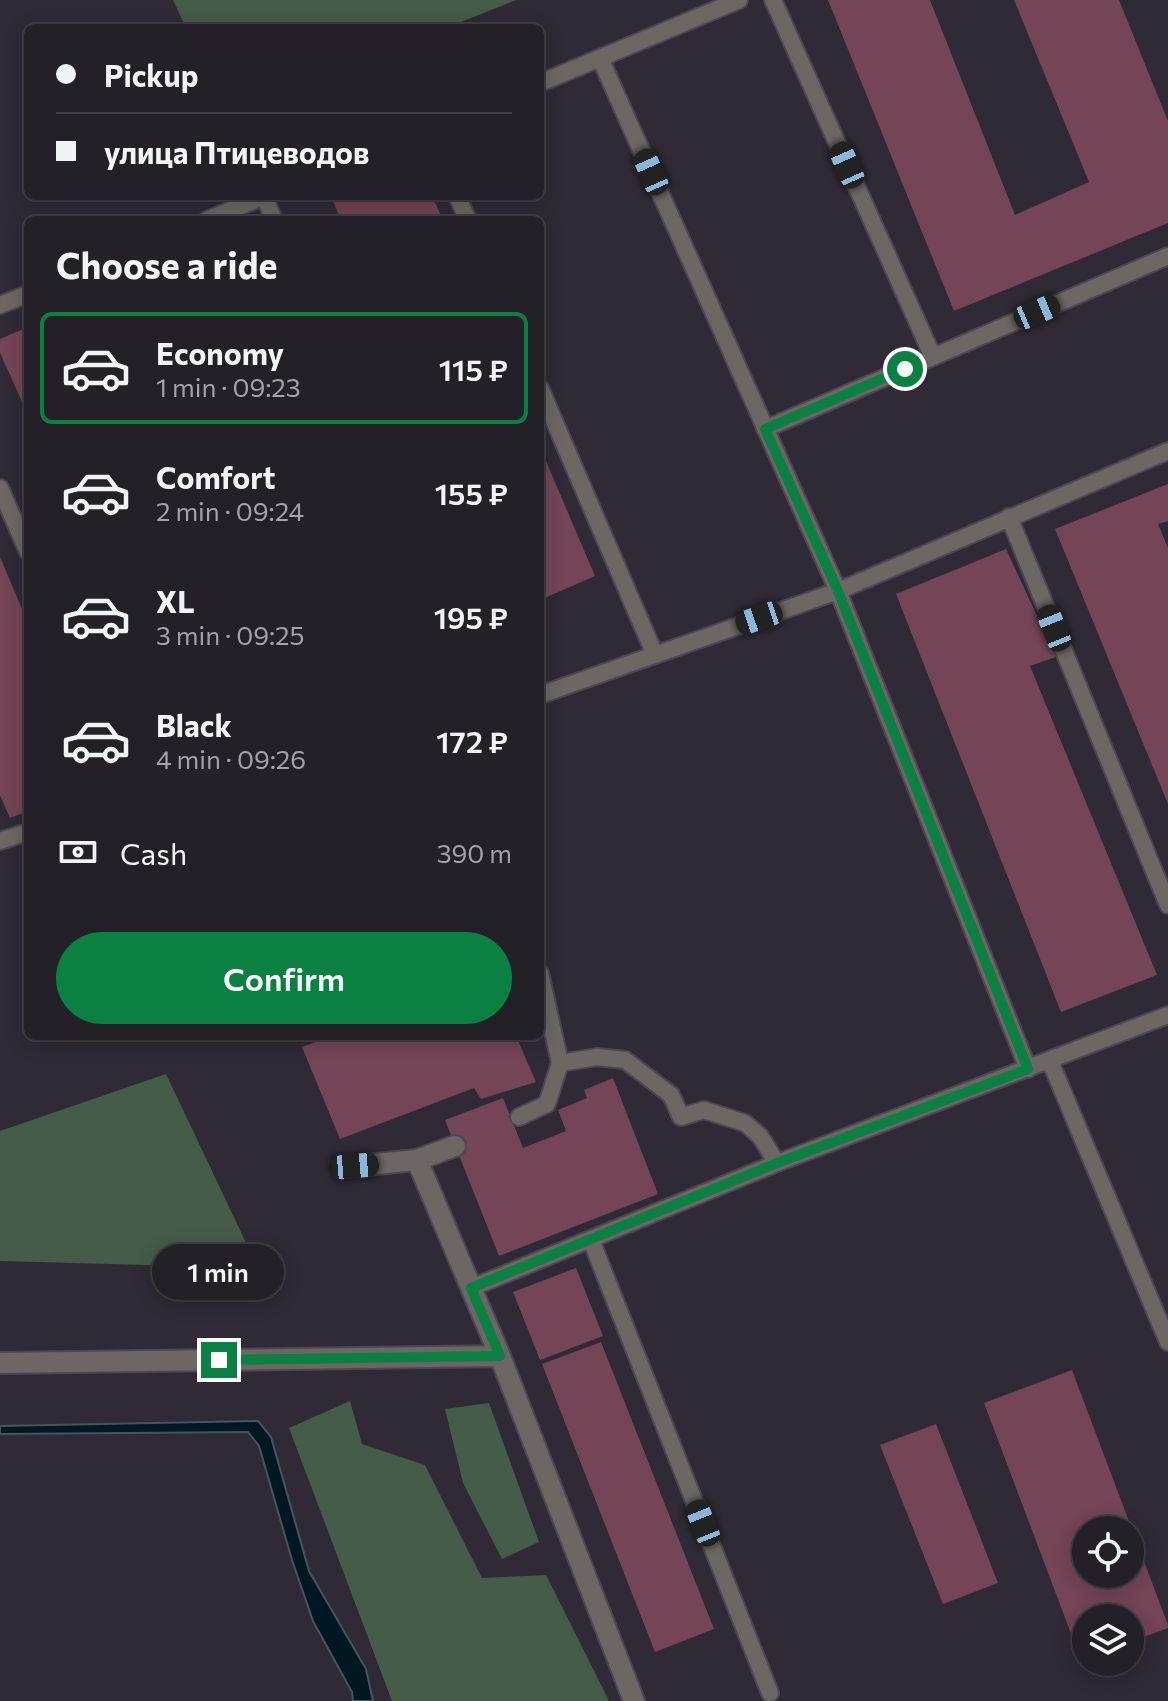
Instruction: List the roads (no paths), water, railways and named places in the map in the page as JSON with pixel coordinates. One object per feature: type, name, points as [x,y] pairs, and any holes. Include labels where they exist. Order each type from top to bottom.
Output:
[{"type":"street","points":[[355,1166],[417,1160],[455,1146]]},
{"type":"street","points":[[417,1160],[500,1356],[634,1701]]},
{"type":"street","points":[[0,1363],[500,1356]]},
{"type":"lane","points":[[544,81],[739,0]]},
{"type":"lane","points":[[773,0],[933,357]]},
{"type":"lane","points":[[600,58],[838,591],[1028,1069]]},
{"type":"lane","points":[[216,216],[254,200]]},
{"type":"lane","points":[[765,429],[1168,256]]},
{"type":"lane","points":[[0,305],[24,296]]},
{"type":"lane","points":[[544,397],[655,655]]},
{"type":"lane","points":[[544,694],[838,591],[1168,451]]},
{"type":"lane","points":[[0,488],[24,543]]},
{"type":"lane","points":[[1009,517],[1168,905]]},
{"type":"lane","points":[[0,841],[24,833]]},
{"type":"lane","points":[[519,1117],[547,1104],[560,1063],[544,991]]},
{"type":"lane","points":[[471,1288],[777,1163],[1168,1015]]},
{"type":"lane","points":[[560,1063],[597,1057],[625,1060],[671,1095],[681,1117],[704,1110],[745,1123],[760,1136],[777,1163]]},
{"type":"lane","points":[[1050,1061],[1168,1342]]},
{"type":"lane","points":[[591,1240],[770,1693]]},
{"type":"water","points":[[258,1421],[271,1437],[309,1571],[366,1669],[373,1701],[353,1701],[352,1692],[313,1621],[259,1446],[248,1432],[0,1434],[0,1426]]}]
